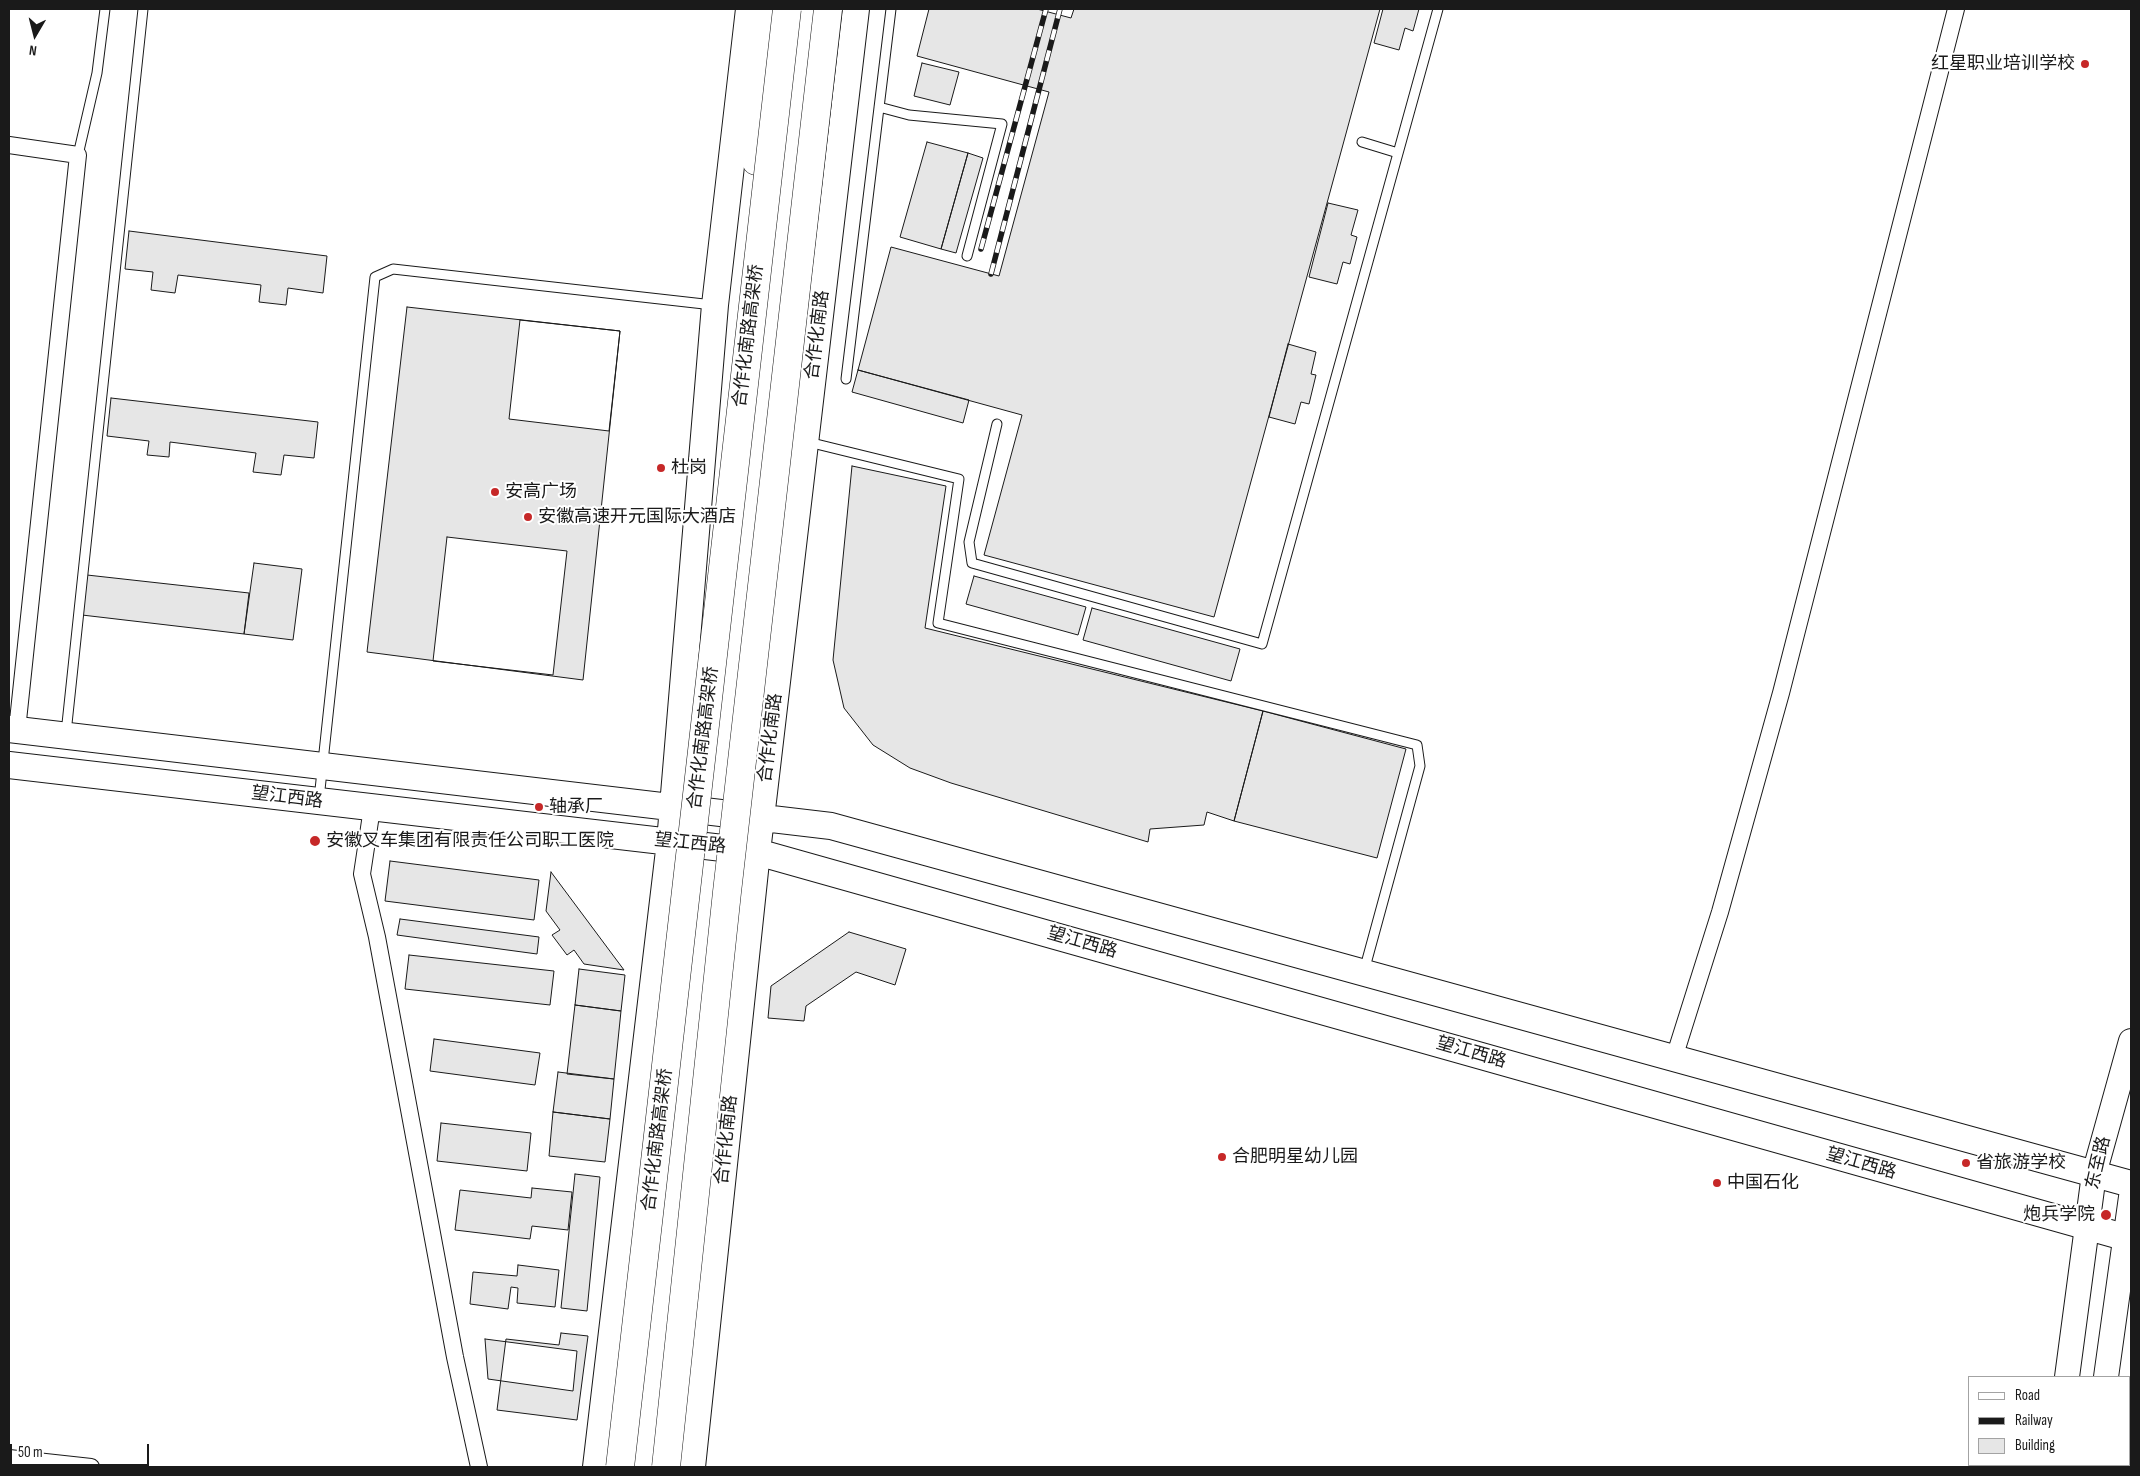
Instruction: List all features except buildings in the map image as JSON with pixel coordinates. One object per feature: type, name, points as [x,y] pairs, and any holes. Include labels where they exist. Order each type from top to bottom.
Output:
[{"type":"highway","points":[[735,462],[743,307],[772,9]]},
{"type":"highway","name":"合作化南路高架桥","points":[[620,1467],[787,9]]},
{"type":"highway","points":[[666,1467],[727,892],[828,9]]},
{"type":"main road","points":[[596,1467],[674,808],[715,305],[748,9]]},
{"type":"main road","name":"合作化南路","points":[[692,1467],[757,852],[856,9]]},
{"type":"main road","name":"望江西路","points":[[13,729],[831,826],[2131,1184]]},
{"type":"main road","name":"望江西路","points":[[9,765],[757,852],[2128,1238]]},
{"type":"street","points":[[1674,1058],[1720,912],[1781,693],[1956,9]]},
{"type":"street","points":[[9,145],[78,155],[13,729]]},
{"type":"street","points":[[372,808],[362,874],[377,936],[455,1357],[479,1467]]},
{"type":"street","name":"东至路","points":[[2067,1376],[2094,1174],[2131,1041]]},
{"type":"street","points":[[2106,1376],[2128,1238],[2131,1197]]},
{"type":"street","points":[[9,1458],[91,1467]]},
{"type":"lane","points":[[78,155],[98,73],[105,9]]},
{"type":"lane","points":[[66,736],[143,9]]},
{"type":"lane","points":[[846,379],[891,9]]},
{"type":"lane","points":[[997,424],[969,542],[972,563],[1262,644],[1438,9]]},
{"type":"lane","points":[[879,107],[909,116],[1002,124],[967,256]]},
{"type":"lane","points":[[1362,142],[1398,153]]},
{"type":"lane","points":[[318,802],[375,277],[393,269],[715,305]]},
{"type":"lane","points":[[806,441],[958,480],[938,623],[1417,745],[1420,766],[1363,973]]},
{"type":"railway","points":[[981,249],[1046,9]]},
{"type":"railway","points":[[991,274],[1060,9]]},
{"type":"place","name":"红星职业培训学校","points":[[2085,64]]},
{"type":"place","name":"杜岗","points":[[661,468]]},
{"type":"place","name":"安高广场","points":[[495,492]]},
{"type":"place","name":"安徽高速开元国际大酒店","points":[[528,517]]},
{"type":"place","name":"轴承厂","points":[[539,807]]},
{"type":"place","name":"安徽叉车集团有限责任公司职工医院","points":[[315,841]]},
{"type":"place","name":"合肥明星幼儿园","points":[[1222,1157]]},
{"type":"place","name":"省旅游学校","points":[[1966,1163]]},
{"type":"place","name":"中国石化","points":[[1717,1183]]},
{"type":"place","name":"炮兵学院","points":[[2106,1215]]}]
